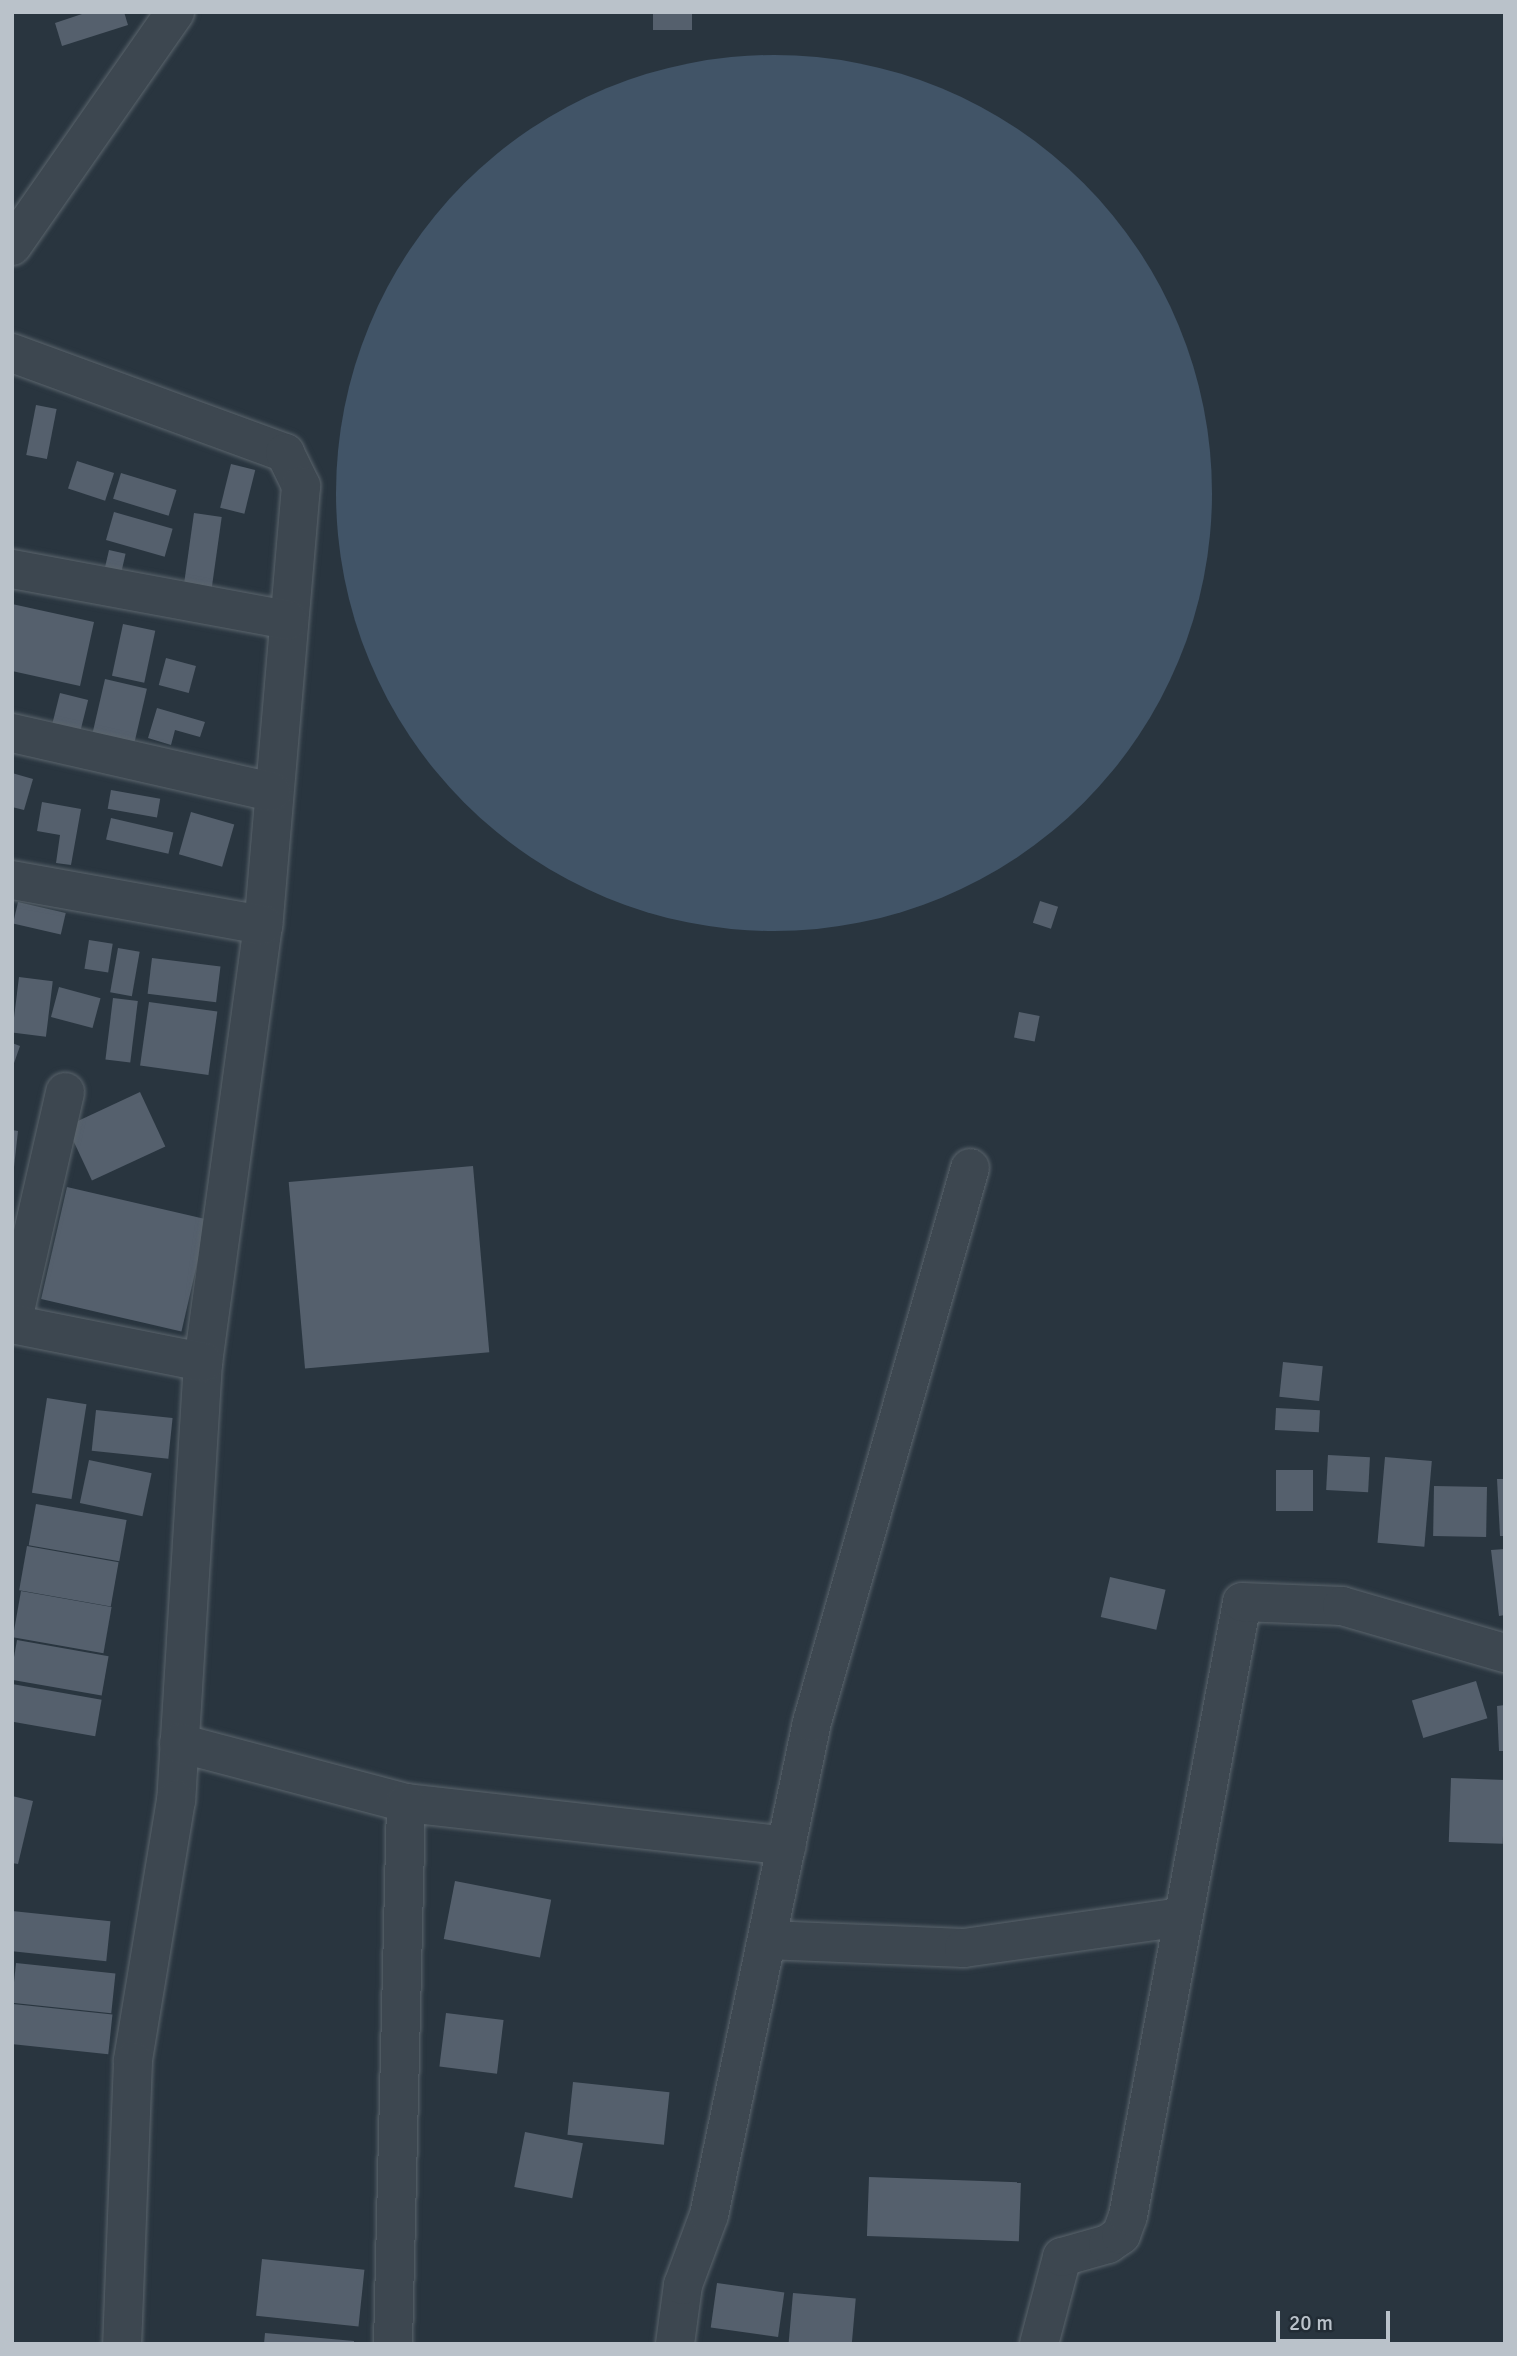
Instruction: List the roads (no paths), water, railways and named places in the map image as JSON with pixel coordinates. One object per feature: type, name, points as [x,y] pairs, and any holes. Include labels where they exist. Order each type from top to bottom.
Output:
[{"type":"street","points":[[14,238],[175,12]]},
{"type":"street","points":[[12,353],[285,453],[301,486],[271,792],[263,925],[203,1362],[179,1743],[134,2061],[122,2344]]},
{"type":"street","points":[[12,569],[288,620]]},
{"type":"street","points":[[12,733],[271,792]]},
{"type":"street","points":[[12,880],[263,925]]},
{"type":"street","points":[[65,1092],[23,1233],[12,1324],[203,1362]]},
{"type":"street","points":[[675,2344],[683,2285],[709,2215],[812,1722],[970,1168]]},
{"type":"street","points":[[1039,2344],[1062,2257],[1108,2244],[1121,2235],[1128,2216],[1242,1602],[1342,1606],[1505,1653]]},
{"type":"street","points":[[179,1743],[406,1803],[787,1846]]},
{"type":"street","points":[[393,2344],[406,1803]]},
{"type":"street","points":[[767,1940],[964,1948],[1183,1917]]},
{"type":"water","points":[[774,55],[817,57],[859,64],[901,74],[942,89],[1017,129],[1084,183],[1138,250],[1178,325],[1193,366],[1203,408],[1210,450],[1210,536],[1203,578],[1193,620],[1178,661],[1138,736],[1084,803],[1017,857],[942,897],[901,912],[859,922],[817,929],[774,931],[731,929],[689,922],[647,912],[606,897],[531,857],[464,803],[410,736],[370,661],[355,620],[345,578],[338,536],[336,493],[338,450],[345,408],[355,366],[370,325],[410,250],[464,183],[531,129],[606,89],[647,74],[689,64],[731,57]]}]
